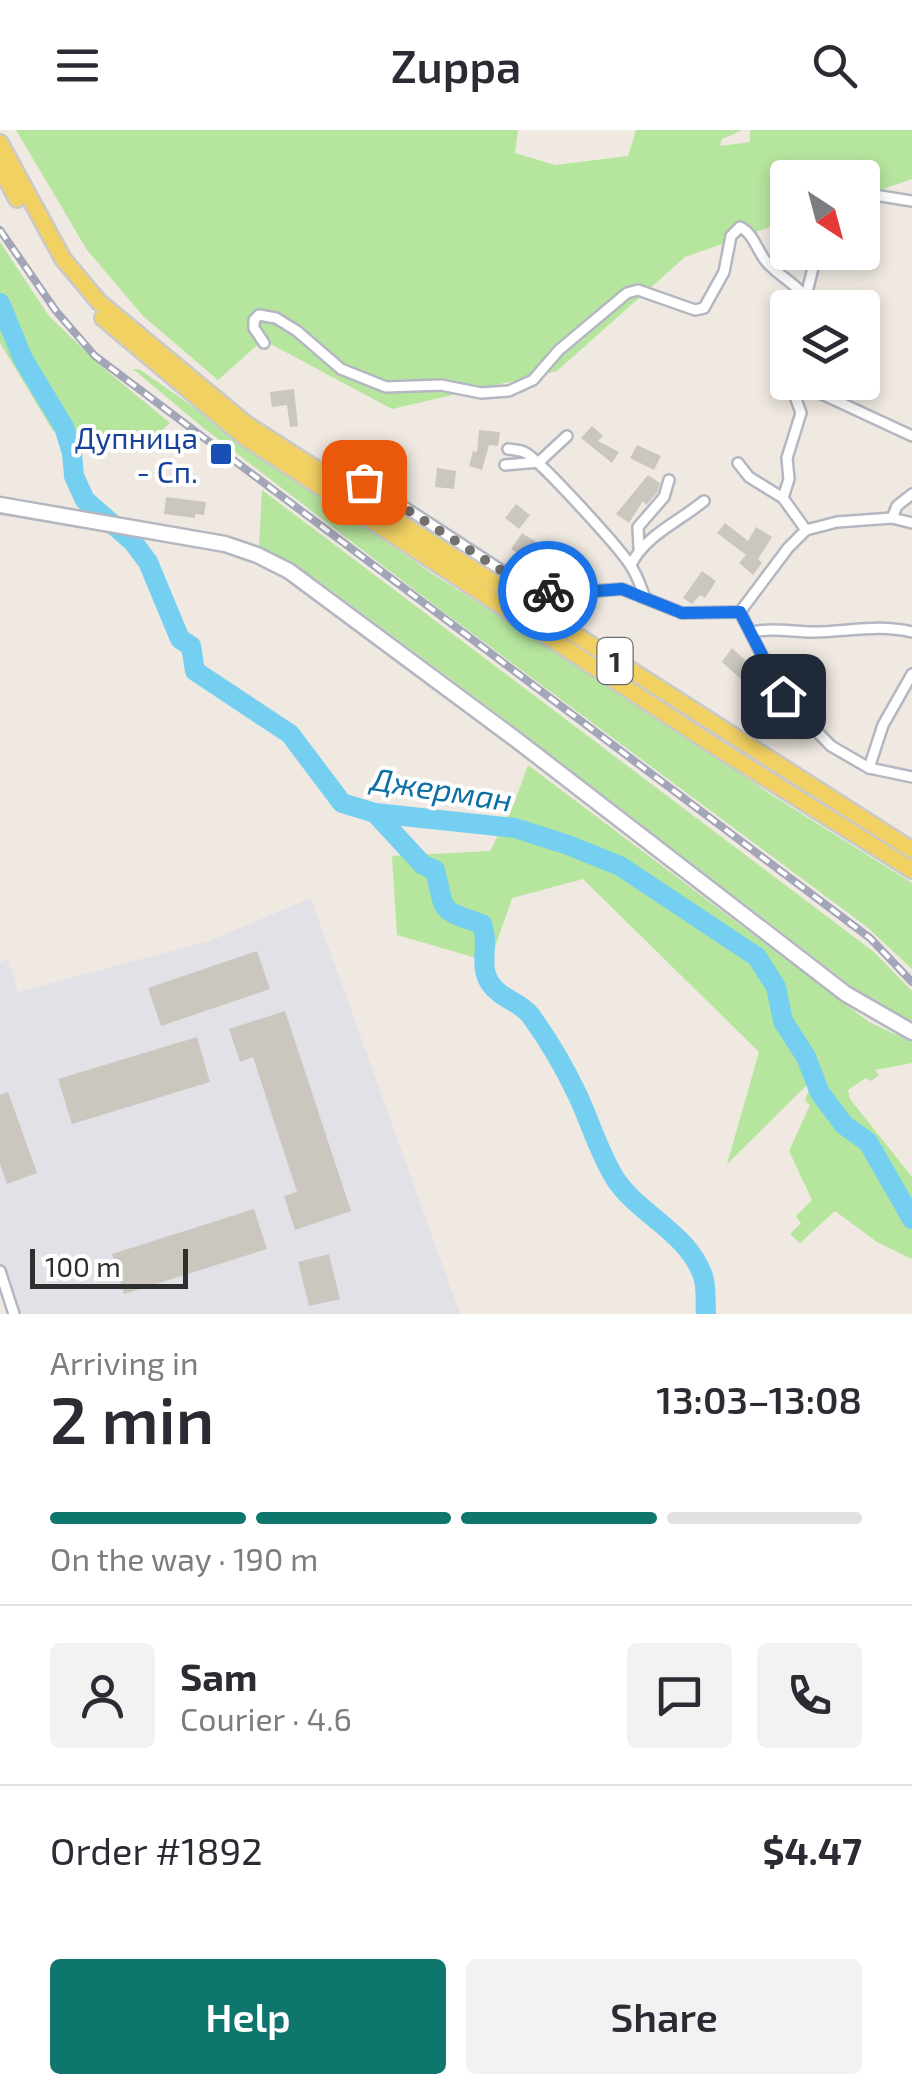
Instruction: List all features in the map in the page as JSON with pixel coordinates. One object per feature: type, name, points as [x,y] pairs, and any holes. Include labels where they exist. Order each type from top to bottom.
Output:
[{"type":"main road","name":"1","points":[[0,143],[63,258],[98,302],[246,424],[912,850]]},
{"type":"main road","name":"1","points":[[0,167],[56,264],[92,308],[133,347],[246,438],[713,746],[912,870]]},
{"type":"main road","points":[[0,505],[176,534],[258,554],[289,571],[846,994],[911,1032]]},
{"type":"street","points":[[880,198],[912,201]]},
{"type":"street","points":[[264,344],[254,328],[259,315],[276,318],[297,331],[341,369],[386,387],[441,385],[481,393],[508,391],[533,380],[559,350],[626,293],[638,290],[695,310],[704,308],[724,272],[731,236],[740,227],[749,232],[765,260],[798,290]]},
{"type":"street","points":[[783,498],[789,479],[787,458],[800,413],[796,400]]},
{"type":"street","points":[[835,400],[912,436]]},
{"type":"street","points":[[505,464],[538,462],[567,436]]},
{"type":"street","points":[[508,448],[525,452],[538,462],[587,512],[631,565],[645,597]]},
{"type":"street","points":[[738,462],[749,477],[783,498],[806,530]]},
{"type":"street","points":[[343,467],[507,574],[556,594],[622,589],[682,613],[740,612]]},
{"type":"street","points":[[638,527],[664,497],[670,480]]},
{"type":"street","points":[[892,518],[897,506],[912,494]]},
{"type":"street","points":[[639,548],[704,501]]},
{"type":"street","points":[[631,565],[639,548],[638,527],[643,510]]},
{"type":"street","points":[[740,612],[806,530],[837,522],[892,518],[912,523]]},
{"type":"street","points":[[740,612],[783,696],[831,746],[869,768],[912,777]]},
{"type":"street","points":[[752,632],[774,628],[810,632],[889,626],[912,632]]},
{"type":"street","points":[[869,768],[883,725],[912,674]]},
{"type":"street","points":[[0,1270],[14,1314]]},
{"type":"shaded area","points":[[311,898],[460,1314],[14,1314],[0,1271],[0,962],[8,959],[18,992],[209,941]]},
{"type":"green space","points":[[16,130],[518,130],[515,153],[555,165],[628,156],[636,130],[743,130],[722,139],[720,146],[750,142],[750,130],[912,130],[912,179],[880,190],[880,160],[770,160],[770,227],[685,257],[557,371],[392,409],[263,340],[218,380],[143,316],[87,250]]},
{"type":"green space","points":[[0,242],[49,316],[101,366],[170,423],[136,453],[53,431],[0,343]]},
{"type":"green space","points":[[133,369],[139,369],[434,575],[628,696],[770,794],[912,883],[912,969],[867,927],[438,608]]},
{"type":"green space","points":[[262,490],[874,952],[912,991],[912,1022],[876,1005],[510,723],[319,581],[259,546]]},
{"type":"green space","points":[[528,765],[869,1022],[912,1042],[912,1063],[875,1070],[879,1075],[871,1081],[866,1078],[848,1090],[850,1099],[912,1177],[912,1259],[877,1242],[835,1211],[800,1243],[790,1234],[801,1223],[796,1216],[812,1200],[789,1151],[810,1105],[805,1101],[812,1080],[727,1164],[759,1052],[583,879],[512,898],[490,962],[397,935],[392,856],[490,851]]},
{"type":"building","points":[[294,389],[298,426],[290,427],[287,405],[272,407],[270,392]]},
{"type":"building","points":[[592,426],[603,436],[598,441],[619,452],[612,463],[581,438]]},
{"type":"building","points":[[479,430],[500,432],[498,446],[489,445],[482,470],[469,466],[473,451],[477,452]]},
{"type":"building","points":[[637,445],[661,456],[654,470],[630,458]]},
{"type":"building","points":[[437,468],[456,471],[454,489],[435,487]]},
{"type":"building","points":[[648,475],[660,483],[657,493],[646,505],[643,501],[629,523],[616,514]]},
{"type":"building","points":[[166,497],[206,502],[204,515],[195,514],[195,518],[164,514]]},
{"type":"building","points":[[516,504],[530,515],[519,529],[505,518]]},
{"type":"building","points":[[725,523],[748,541],[756,527],[772,537],[753,575],[739,563],[746,555],[717,533]]},
{"type":"building","points":[[522,533],[536,542],[525,558],[511,549]]},
{"type":"building","points":[[564,546],[580,559],[569,572],[554,559]]},
{"type":"building","points":[[702,571],[716,581],[705,598],[700,595],[692,604],[683,598]]},
{"type":"building","points":[[732,648],[764,677],[753,690],[722,662]]},
{"type":"building","points":[[257,951],[270,989],[161,1026],[148,988]]},
{"type":"building","points":[[285,1011],[351,1211],[295,1230],[284,1196],[297,1192],[253,1057],[240,1062],[229,1029]]},
{"type":"building","points":[[197,1037],[210,1082],[72,1124],[58,1079]]},
{"type":"building","points":[[8,1092],[37,1173],[7,1184],[0,1164],[0,1095]]},
{"type":"building","points":[[254,1209],[267,1249],[124,1294],[112,1254]]},
{"type":"building","points":[[329,1254],[340,1299],[309,1306],[298,1262]]},
{"type":"waterway","name":"Джерман","points":[[0,303],[23,359],[64,427],[74,476],[85,500],[133,542],[148,562],[180,639],[191,646],[195,671],[290,734],[342,803],[375,813],[515,828],[568,845],[620,866],[757,957],[776,987],[783,1021],[806,1057],[820,1093],[844,1125],[868,1142],[912,1219]]},
{"type":"waterway","points":[[375,813],[423,865],[435,870],[446,908],[482,924],[485,969],[490,983],[527,1011],[544,1035],[573,1086],[616,1180],[696,1261],[704,1280],[706,1314]]},
{"type":"railway","points":[[0,230],[56,311],[95,356],[870,938],[912,982]]},
{"type":"way so far","points":[[364,482],[507,574],[548,591]]},
{"type":"place","name":"Дупница - Сп.","points":[[221,454]]},
{"type":"route","points":[[548,591],[604,593],[622,589],[682,613],[740,612],[783,696]]}]
